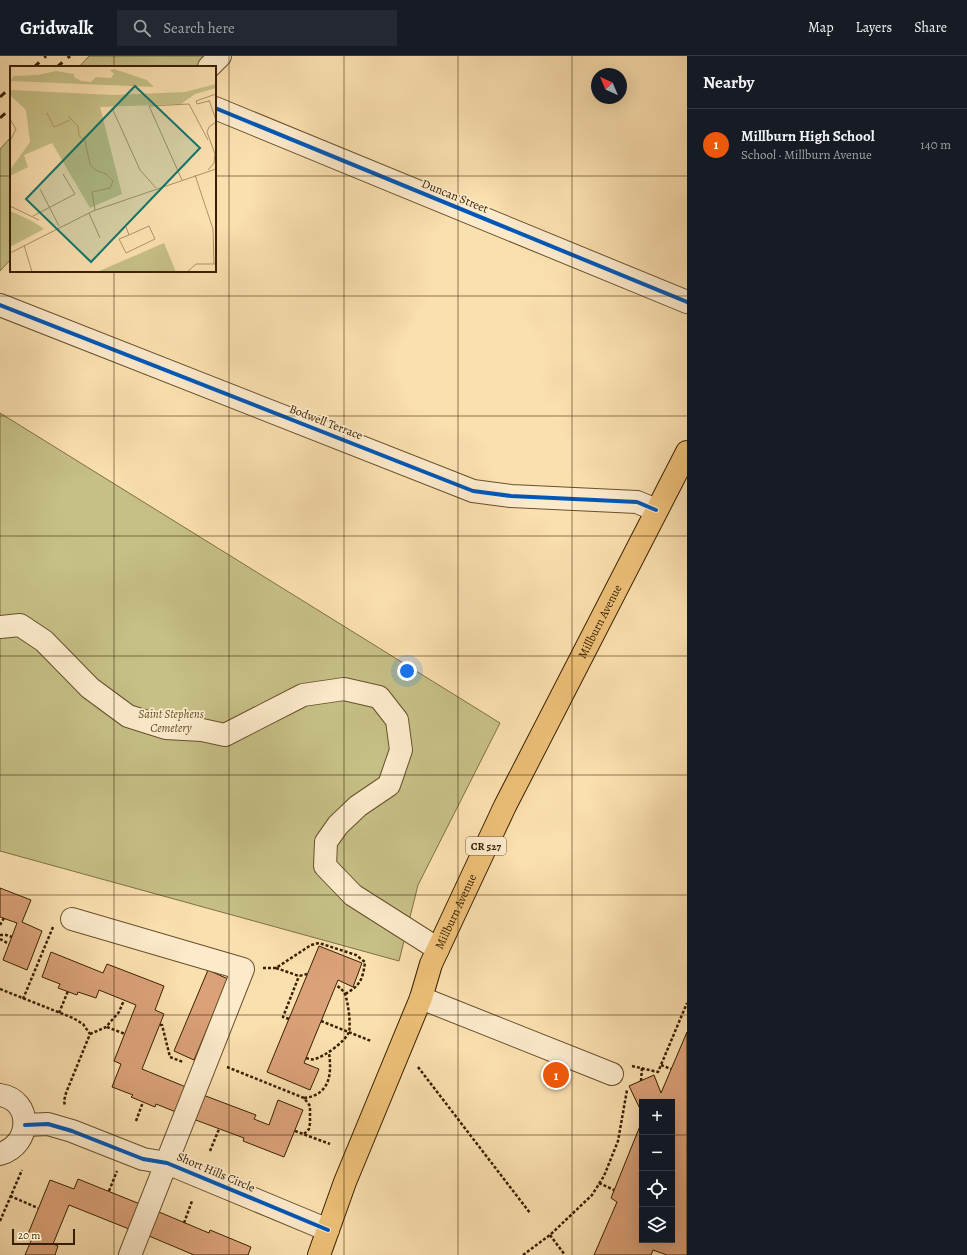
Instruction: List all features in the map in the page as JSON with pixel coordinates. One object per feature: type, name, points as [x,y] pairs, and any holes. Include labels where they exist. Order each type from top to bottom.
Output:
[{"type":"main road","name":"Millburn Avenue","points":[[320,1255],[345,1182],[421,998],[431,964],[504,806],[687,452]]},
{"type":"street","points":[[211,66],[220,56]]},
{"type":"street","name":"Duncan Street","points":[[216,108],[687,302]]},
{"type":"street","name":"Bodwell Terrace","points":[[0,305],[473,491],[511,496],[637,502],[656,510]]},
{"type":"street","points":[[0,627],[20,625],[44,641],[90,688],[128,716],[166,728],[202,730],[225,735],[303,695],[344,689],[378,698],[397,720],[401,750],[389,785],[358,806],[338,825],[326,842],[324,866],[352,894],[438,949]]},
{"type":"street","points":[[72,919],[244,969],[130,1255]]},
{"type":"street","points":[[421,998],[623,1078]]},
{"type":"street","points":[[0,1096],[12,1100],[19,1107],[23,1115],[25,1125],[23,1135],[18,1144],[10,1150],[0,1154]]},
{"type":"street","name":"Short Hills Circle","points":[[25,1125],[48,1124],[72,1131],[143,1160],[167,1163],[328,1230]]},
{"type":"path","points":[[24,999],[57,916],[72,919]]},
{"type":"path","points":[[0,925],[4,918]]},
{"type":"path","points":[[0,935],[12,937]]},
{"type":"path","points":[[0,939],[9,944]]},
{"type":"path","points":[[276,968],[311,945],[319,943],[356,955],[364,962],[364,971],[360,983],[353,990],[345,994]]},
{"type":"path","points":[[244,969],[276,968],[299,976],[307,974]]},
{"type":"path","points":[[289,1019],[283,1017],[299,976]]},
{"type":"path","points":[[306,1058],[313,1060],[329,1053],[349,1032],[349,1014],[345,994],[342,989],[336,985]]},
{"type":"path","points":[[0,989],[83,1024],[90,1034]]},
{"type":"path","points":[[59,1013],[68,991]]},
{"type":"path","points":[[72,1131],[64,1101],[90,1034],[106,1027],[119,1012],[124,1000]]},
{"type":"path","points":[[523,1255],[550,1235],[592,1195],[604,1176],[618,1141],[623,1078],[632,1065],[658,1072],[687,1003]]},
{"type":"path","points":[[321,1021],[371,1042]]},
{"type":"path","points":[[160,1025],[162,1025],[170,1057],[206,1065],[304,1098],[317,1095],[328,1081],[331,1067],[329,1053]]},
{"type":"path","points":[[106,1027],[125,1034]]},
{"type":"path","points":[[661,1065],[671,1069]]},
{"type":"path","points":[[418,1067],[530,1213]]},
{"type":"path","points":[[641,1081],[642,1068]]},
{"type":"path","points":[[304,1098],[310,1106],[309,1129],[304,1134]]},
{"type":"path","points":[[136,1121],[143,1102]]},
{"type":"path","points":[[210,1151],[219,1129]]},
{"type":"path","points":[[295,1131],[330,1144]]},
{"type":"path","points":[[0,1221],[22,1170]]},
{"type":"path","points":[[109,1191],[117,1170]]},
{"type":"path","points":[[599,1183],[614,1190]]},
{"type":"path","points":[[10,1196],[38,1208]]},
{"type":"path","points":[[184,1223],[192,1201]]},
{"type":"path","points":[[550,1235],[565,1255]]},
{"type":"green space","points":[[89,56],[208,56],[198,66],[80,66]]},
{"type":"green space","points":[[10,138],[10,260],[0,271],[0,149]]},
{"type":"green space","name":"Saint Stephens Cemetery","points":[[0,413],[500,723],[418,885],[399,961],[0,851]]},
{"type":"building","points":[[0,888],[31,900],[22,922],[42,931],[27,970],[3,960],[17,923],[0,917]]},
{"type":"building","points":[[319,946],[362,963],[353,987],[338,980],[304,1063],[319,1069],[310,1090],[267,1072]]},
{"type":"building","points":[[51,952],[103,973],[107,964],[164,986],[155,1010],[164,1014],[142,1069],[186,1087],[176,1112],[156,1104],[155,1107],[131,1097],[133,1095],[112,1087],[121,1064],[114,1061],[136,1005],[99,990],[96,998],[78,992],[77,995],[58,988],[60,984],[42,977]]},
{"type":"building","points":[[208,970],[228,979],[194,1060],[174,1051]]},
{"type":"building","points":[[687,1032],[687,1255],[667,1255],[653,1250],[651,1255],[594,1255],[617,1202],[611,1198],[639,1128],[639,1243],[675,1243],[675,1099],[639,1099],[639,1107],[629,1086],[654,1075],[661,1093]]},
{"type":"building","points":[[203,1095],[256,1115],[254,1119],[269,1125],[278,1100],[303,1110],[284,1157],[243,1141],[244,1138],[193,1119]]},
{"type":"building","points":[[78,1179],[140,1204],[129,1229],[69,1205],[53,1244],[58,1246],[55,1255],[25,1255],[33,1236],[28,1234],[50,1180],[74,1189]]},
{"type":"building","points":[[159,1212],[209,1233],[210,1230],[251,1247],[248,1255],[194,1255],[149,1236]]},
{"type":"railway","points":[[35,66],[46,56]]},
{"type":"railway","points":[[58,66],[70,56]]},
{"type":"railway","points":[[0,97],[10,88]]},
{"type":"railway","points":[[0,118],[10,109]]},
{"type":"cycle path","points":[[216,108],[687,302]]},
{"type":"cycle path","points":[[0,305],[473,491],[511,496],[637,502],[656,510]]},
{"type":"cycle path","points":[[25,1125],[48,1124],[72,1131],[143,1159],[167,1163],[328,1230]]},
{"type":"place","name":"Millburn High School","points":[[556,1075]]}]
